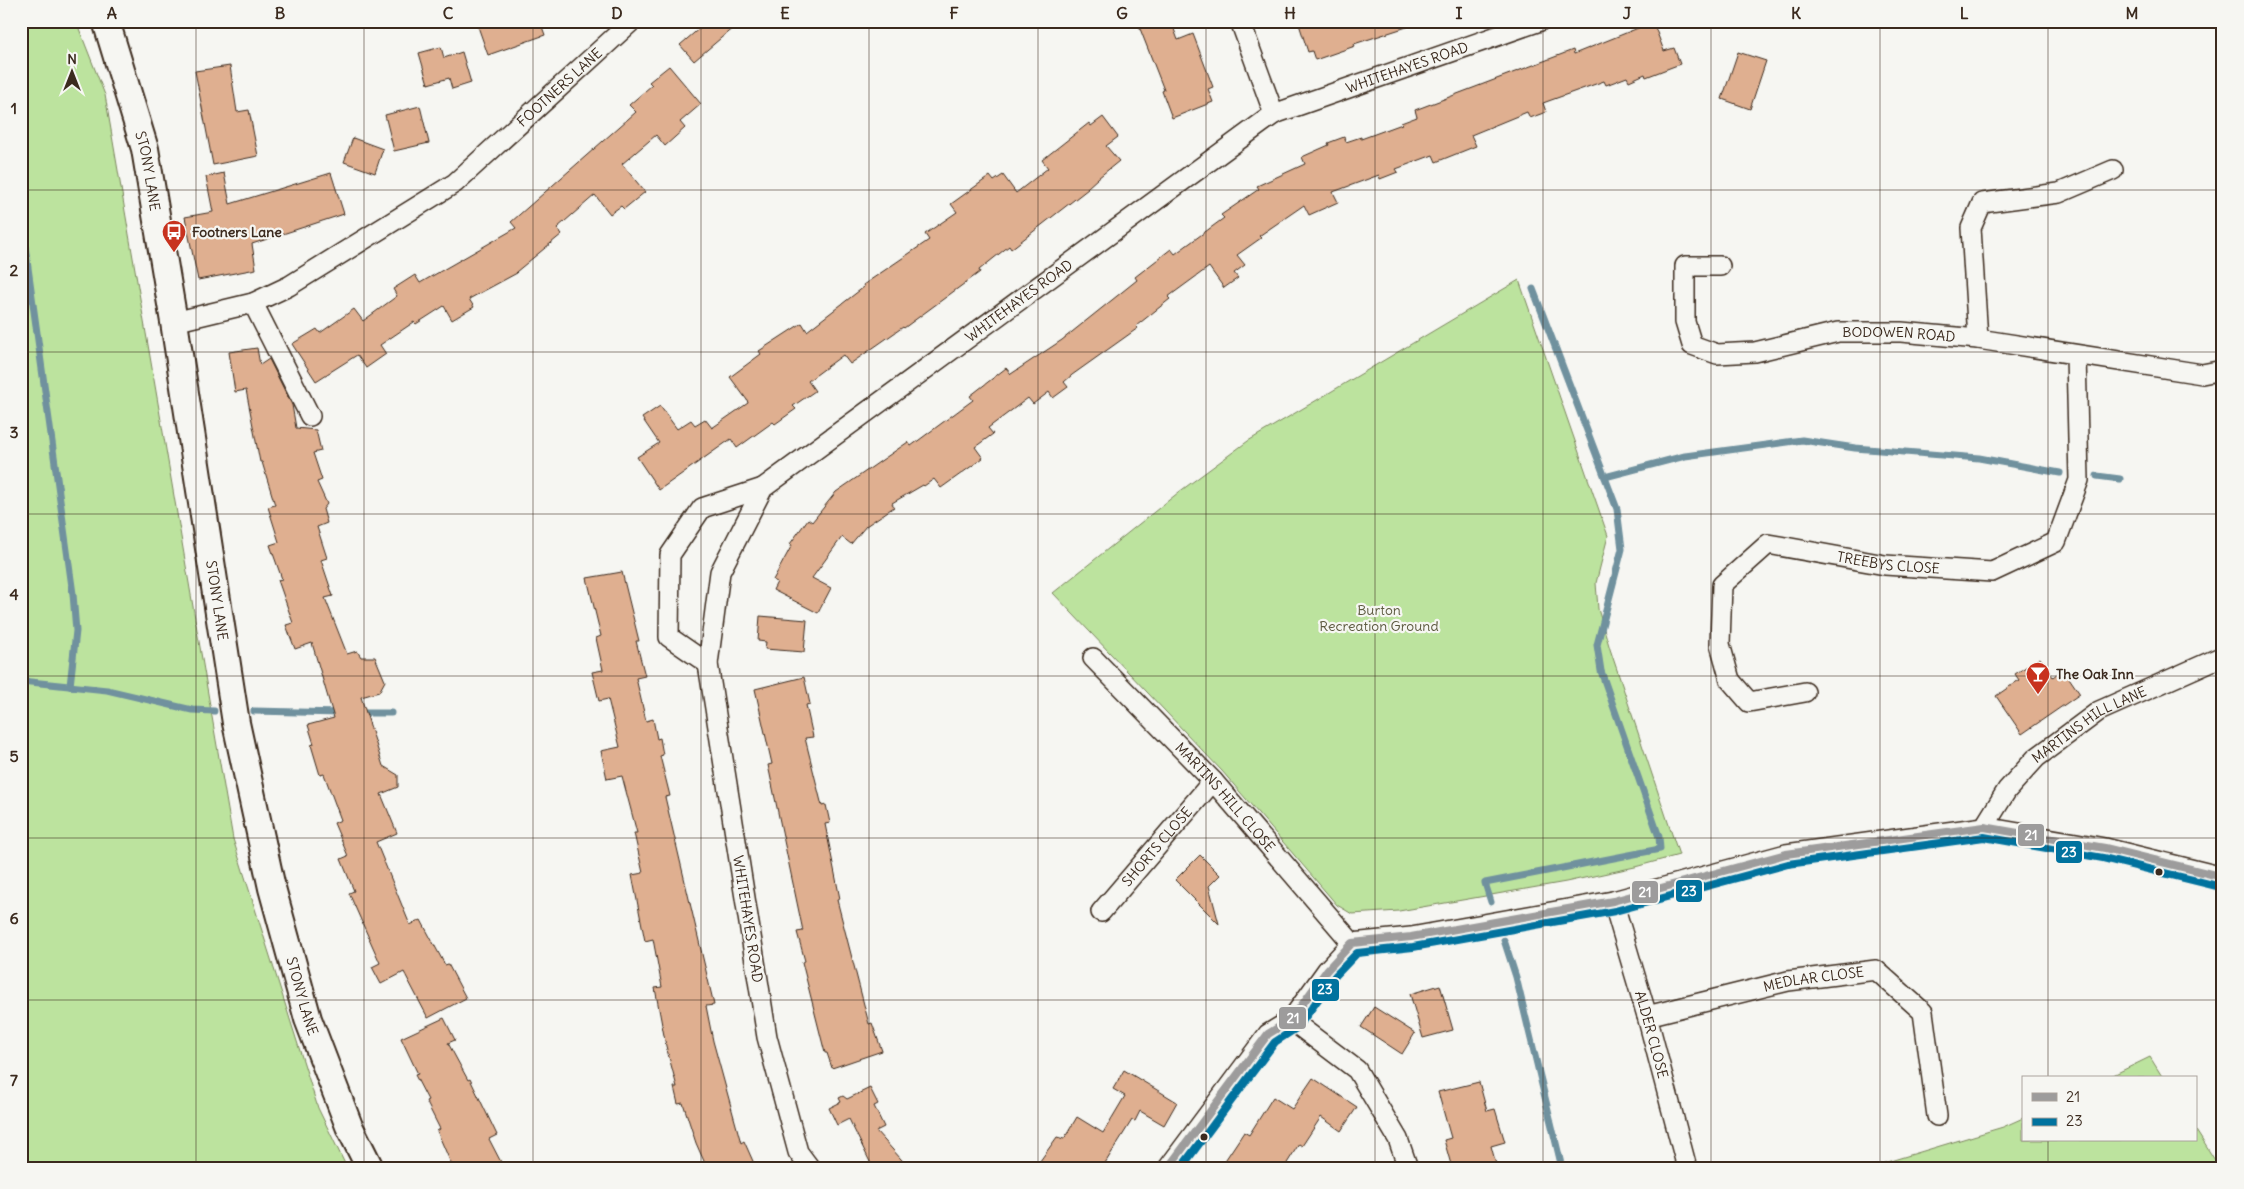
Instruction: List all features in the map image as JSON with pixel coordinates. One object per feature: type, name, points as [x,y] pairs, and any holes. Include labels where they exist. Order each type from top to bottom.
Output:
[{"type":"main road","name":"STONY LANE","points":[[106,21],[145,149],[174,322],[236,722],[272,888],[308,1019],[349,1126],[370,1168]]},
{"type":"street","name":"FOOTNERS LANE","points":[[174,322],[253,303],[289,286],[455,183],[632,21]]},
{"type":"street","points":[[1240,21],[1274,114]]},
{"type":"street","name":"WHITEHAYES ROAD","points":[[708,664],[669,637],[670,555],[702,508],[763,488],[1274,114],[1540,21]]},
{"type":"street","points":[[1978,339],[1972,228],[1982,203],[2059,193],[2113,170]]},
{"type":"street","name":"BODOWEN ROAD","points":[[1720,266],[1685,266],[1685,322],[1692,345],[1717,354],[1755,352],[1838,332],[1901,332],[1978,339],[2202,374],[2223,370]]},
{"type":"street","points":[[253,303],[310,416]]},
{"type":"street","name":"TREEBYS CLOSE","points":[[1805,692],[1749,702],[1730,680],[1720,644],[1722,585],[1768,544],[1885,564],[1992,572],[2056,542],[2079,480],[2076,355]]},
{"type":"street","name":"WHITEHAYES ROAD","points":[[763,488],[720,572],[708,664],[767,1037],[798,1152],[810,1168]]},
{"type":"street","name":"MARTINS HILL LANE","points":[[1984,827],[2007,790],[2036,758],[2099,711],[2223,656]]},
{"type":"street","name":"MARTINS HILL CLOSE","points":[[1093,658],[1213,781],[1352,943]]},
{"type":"street","name":"SHORTS CLOSE","points":[[1101,912],[1213,781]]},
{"type":"street","points":[[1168,1168],[1268,1034],[1291,1020],[1327,970],[1352,943],[1411,936],[1613,900],[1786,854],[1984,827],[2105,848],[2223,877]]},
{"type":"street","name":"ALDER CLOSE","points":[[1613,900],[1647,1016],[1687,1168]]},
{"type":"street","name":"MEDLAR CLOSE","points":[[1647,1016],[1788,981],[1876,970],[1922,1012],[1937,1116]]},
{"type":"street","points":[[1291,1020],[1357,1070],[1398,1139],[1408,1168]]},
{"type":"green space","points":[[21,21],[76,21],[105,95],[233,839],[318,1108],[347,1168],[21,1168]]},
{"type":"green space","name":"Burton Recreation Ground","points":[[1519,280],[1608,536],[1596,583],[1598,609],[1679,855],[1566,882],[1399,911],[1352,914],[1337,905],[1222,771],[1053,593],[1179,492],[1248,441]]},
{"type":"green space","points":[[2150,1057],[2162,1076],[2111,1076]]},
{"type":"green space","points":[[2022,1118],[2022,1142],[2196,1142],[2196,1131],[2220,1168],[1867,1168],[2003,1127]]},
{"type":"building","points":[[476,21],[540,21],[545,35],[488,55]]},
{"type":"building","points":[[708,21],[741,21],[694,61],[680,45]]},
{"type":"building","points":[[1137,21],[1171,21],[1178,40],[1193,34],[1213,87],[1208,89],[1213,102],[1172,118],[1162,91],[1164,90]]},
{"type":"building","points":[[1298,21],[1412,21],[1413,25],[1354,44],[1355,46],[1315,60],[1312,51],[1308,52]]},
{"type":"building","points":[[1653,22],[1664,51],[1674,48],[1680,64],[1646,77],[1645,74],[1629,81],[1627,77],[1606,85],[1604,81],[1543,103],[1546,112],[1530,118],[1527,112],[1471,135],[1476,146],[1436,162],[1433,155],[1396,169],[1398,172],[1380,179],[1379,175],[1333,192],[1338,202],[1309,215],[1304,205],[1259,236],[1261,238],[1237,255],[1245,265],[1234,273],[1238,278],[1224,288],[1209,267],[1168,297],[1170,299],[1136,326],[1138,328],[1072,375],[1064,382],[1068,387],[1053,398],[1049,392],[1033,404],[1028,398],[988,428],[993,434],[975,447],[983,458],[941,488],[934,479],[892,503],[894,507],[866,526],[851,544],[842,537],[812,578],[831,588],[818,613],[773,590],[777,582],[773,580],[792,545],[790,544],[808,519],[812,522],[836,492],[908,442],[911,446],[973,400],[970,396],[1006,368],[1011,374],[1062,340],[1137,280],[1135,277],[1171,249],[1175,254],[1224,218],[1221,215],[1259,189],[1257,186],[1305,164],[1302,157],[1329,145],[1328,143],[1344,137],[1346,142],[1361,137],[1361,139],[1402,124],[1417,117],[1415,110],[1573,50],[1574,54]]},
{"type":"building","points":[[441,47],[444,58],[462,52],[471,83],[452,89],[449,78],[428,84],[419,53]]},
{"type":"building","points":[[1738,52],[1766,61],[1750,109],[1722,99]]},
{"type":"building","points":[[230,66],[237,112],[249,110],[258,156],[213,165],[195,71]]},
{"type":"building","points":[[669,66],[701,104],[680,122],[685,128],[665,146],[656,135],[622,164],[645,192],[624,209],[621,206],[610,214],[595,195],[557,228],[562,234],[517,273],[469,299],[474,307],[452,320],[444,306],[416,324],[414,322],[380,345],[386,354],[366,368],[357,355],[316,381],[292,344],[317,329],[320,333],[354,309],[363,321],[397,296],[393,289],[415,275],[420,283],[516,228],[511,222],[636,112],[629,105],[652,85],[649,82]]},
{"type":"building","points":[[420,106],[429,143],[394,151],[385,115]]},
{"type":"building","points":[[1103,117],[1118,137],[1106,146],[1119,161],[1088,189],[1011,249],[1009,246],[979,270],[980,272],[904,328],[850,364],[843,355],[808,381],[815,391],[793,406],[796,409],[775,424],[773,422],[737,448],[731,439],[659,490],[637,457],[659,443],[642,418],[660,406],[677,429],[691,420],[695,425],[705,419],[712,428],[748,403],[730,377],[761,354],[759,351],[802,323],[807,331],[864,287],[863,285],[929,240],[925,234],[957,212],[951,204],[990,176],[994,181],[1003,175],[1016,193],[1048,168],[1042,160],[1089,123],[1091,126]]},
{"type":"building","points":[[353,138],[383,149],[375,173],[344,162]]},
{"type":"building","points":[[224,173],[230,204],[331,173],[344,214],[252,244],[256,269],[198,280],[185,217],[213,212],[206,177]]},
{"type":"building","points":[[257,348],[260,365],[269,359],[292,405],[296,428],[316,430],[321,451],[313,453],[322,480],[317,482],[327,504],[323,509],[327,523],[317,527],[327,558],[321,560],[333,596],[325,598],[347,654],[357,651],[361,657],[375,657],[385,681],[379,692],[361,697],[383,766],[398,775],[398,787],[381,794],[397,833],[376,842],[410,925],[421,920],[445,965],[448,964],[466,998],[428,1018],[404,972],[381,984],[372,967],[380,963],[349,893],[354,891],[341,859],[348,856],[334,823],[341,820],[324,774],[320,775],[311,745],[314,744],[308,725],[334,718],[312,643],[295,649],[286,625],[293,623],[278,580],[282,579],[270,545],[279,542],[268,507],[275,505],[262,462],[260,462],[246,390],[235,392],[229,352]]},
{"type":"building","points":[[622,572],[639,641],[636,641],[645,676],[636,678],[646,721],[653,719],[657,739],[660,738],[663,755],[660,756],[670,796],[665,797],[714,1005],[706,1006],[713,1041],[741,1143],[744,1141],[756,1168],[707,1168],[696,1143],[683,1103],[678,1104],[674,1087],[677,1087],[666,1046],[655,988],[662,987],[653,939],[645,941],[632,875],[643,873],[634,833],[637,833],[622,776],[607,779],[601,751],[620,747],[608,699],[599,701],[592,672],[603,670],[596,638],[601,636],[587,578]]},
{"type":"building","points":[[760,616],[807,620],[804,652],[765,649],[766,642],[758,641]]},
{"type":"building","name":"The Oak Inn","points":[[2040,658],[2053,677],[2063,669],[2080,694],[2022,734],[1996,696],[2019,680],[2015,674]]},
{"type":"building","points":[[804,677],[810,704],[806,705],[813,737],[805,738],[822,806],[826,805],[830,823],[825,824],[840,899],[837,900],[869,1024],[872,1023],[882,1051],[832,1068],[827,1053],[825,1053],[802,962],[805,961],[797,932],[803,931],[768,765],[772,764],[755,689]]},
{"type":"building","points":[[1200,855],[1220,875],[1209,886],[1219,924],[1175,880]]},
{"type":"building","points":[[1440,985],[1453,1030],[1423,1038],[1410,994]]},
{"type":"building","points":[[1374,1007],[1415,1033],[1402,1054],[1361,1027]]},
{"type":"building","points":[[444,1018],[455,1040],[448,1043],[468,1080],[470,1079],[497,1135],[489,1139],[504,1168],[453,1168],[437,1131],[440,1129],[426,1101],[428,1100],[415,1075],[418,1074],[401,1038]]},
{"type":"building","points":[[1124,1070],[1177,1102],[1164,1125],[1140,1111],[1135,1121],[1132,1120],[1102,1168],[1035,1168],[1057,1137],[1064,1139],[1077,1117],[1103,1133],[1125,1096],[1113,1089]]},
{"type":"building","points":[[1313,1078],[1357,1107],[1341,1131],[1321,1117],[1302,1146],[1299,1144],[1284,1168],[1220,1168],[1244,1132],[1249,1135],[1273,1097],[1292,1109]]},
{"type":"building","points":[[1479,1082],[1487,1111],[1495,1109],[1505,1142],[1491,1146],[1497,1168],[1452,1168],[1444,1140],[1451,1138],[1438,1092]]},
{"type":"building","points":[[870,1088],[878,1104],[874,1106],[884,1127],[876,1131],[909,1168],[873,1168],[849,1119],[837,1125],[829,1108],[841,1102],[839,1098],[843,1096],[847,1099]]},
{"type":"waterway","points":[[21,217],[73,594],[76,631],[70,686]]},
{"type":"waterway","points":[[1491,902],[1485,883],[1660,849],[1659,837],[1601,671],[1597,645],[1622,549],[1617,509],[1533,289]]},
{"type":"waterway","points":[[1605,477],[1685,456],[1802,440],[1855,448],[1979,458],[2060,473]]},
{"type":"waterway","points":[[2097,476],[2120,479]]},
{"type":"waterway","points":[[21,681],[107,690],[192,710],[214,711]]},
{"type":"waterway","points":[[254,711],[341,713]]},
{"type":"waterway","points":[[357,713],[391,713]]},
{"type":"waterway","points":[[1504,940],[1516,977],[1562,1168]]},
{"type":"transit line","name":"21","points":[[1168,1168],[1268,1034],[1291,1020],[1327,970],[1352,943],[1411,937],[1613,901],[1786,854],[1984,827],[2105,848],[2223,877]]},
{"type":"transit line","name":"23","points":[[1181,1168],[1275,1042],[1298,1027],[1335,976],[1357,953],[1413,947],[1615,911],[1788,864],[1984,837],[2103,858],[2221,887]]},
{"type":"place","name":"Footners Lane","points":[[174,253]]},
{"type":"place","name":"The Oak Inn","points":[[2038,695]]}]
